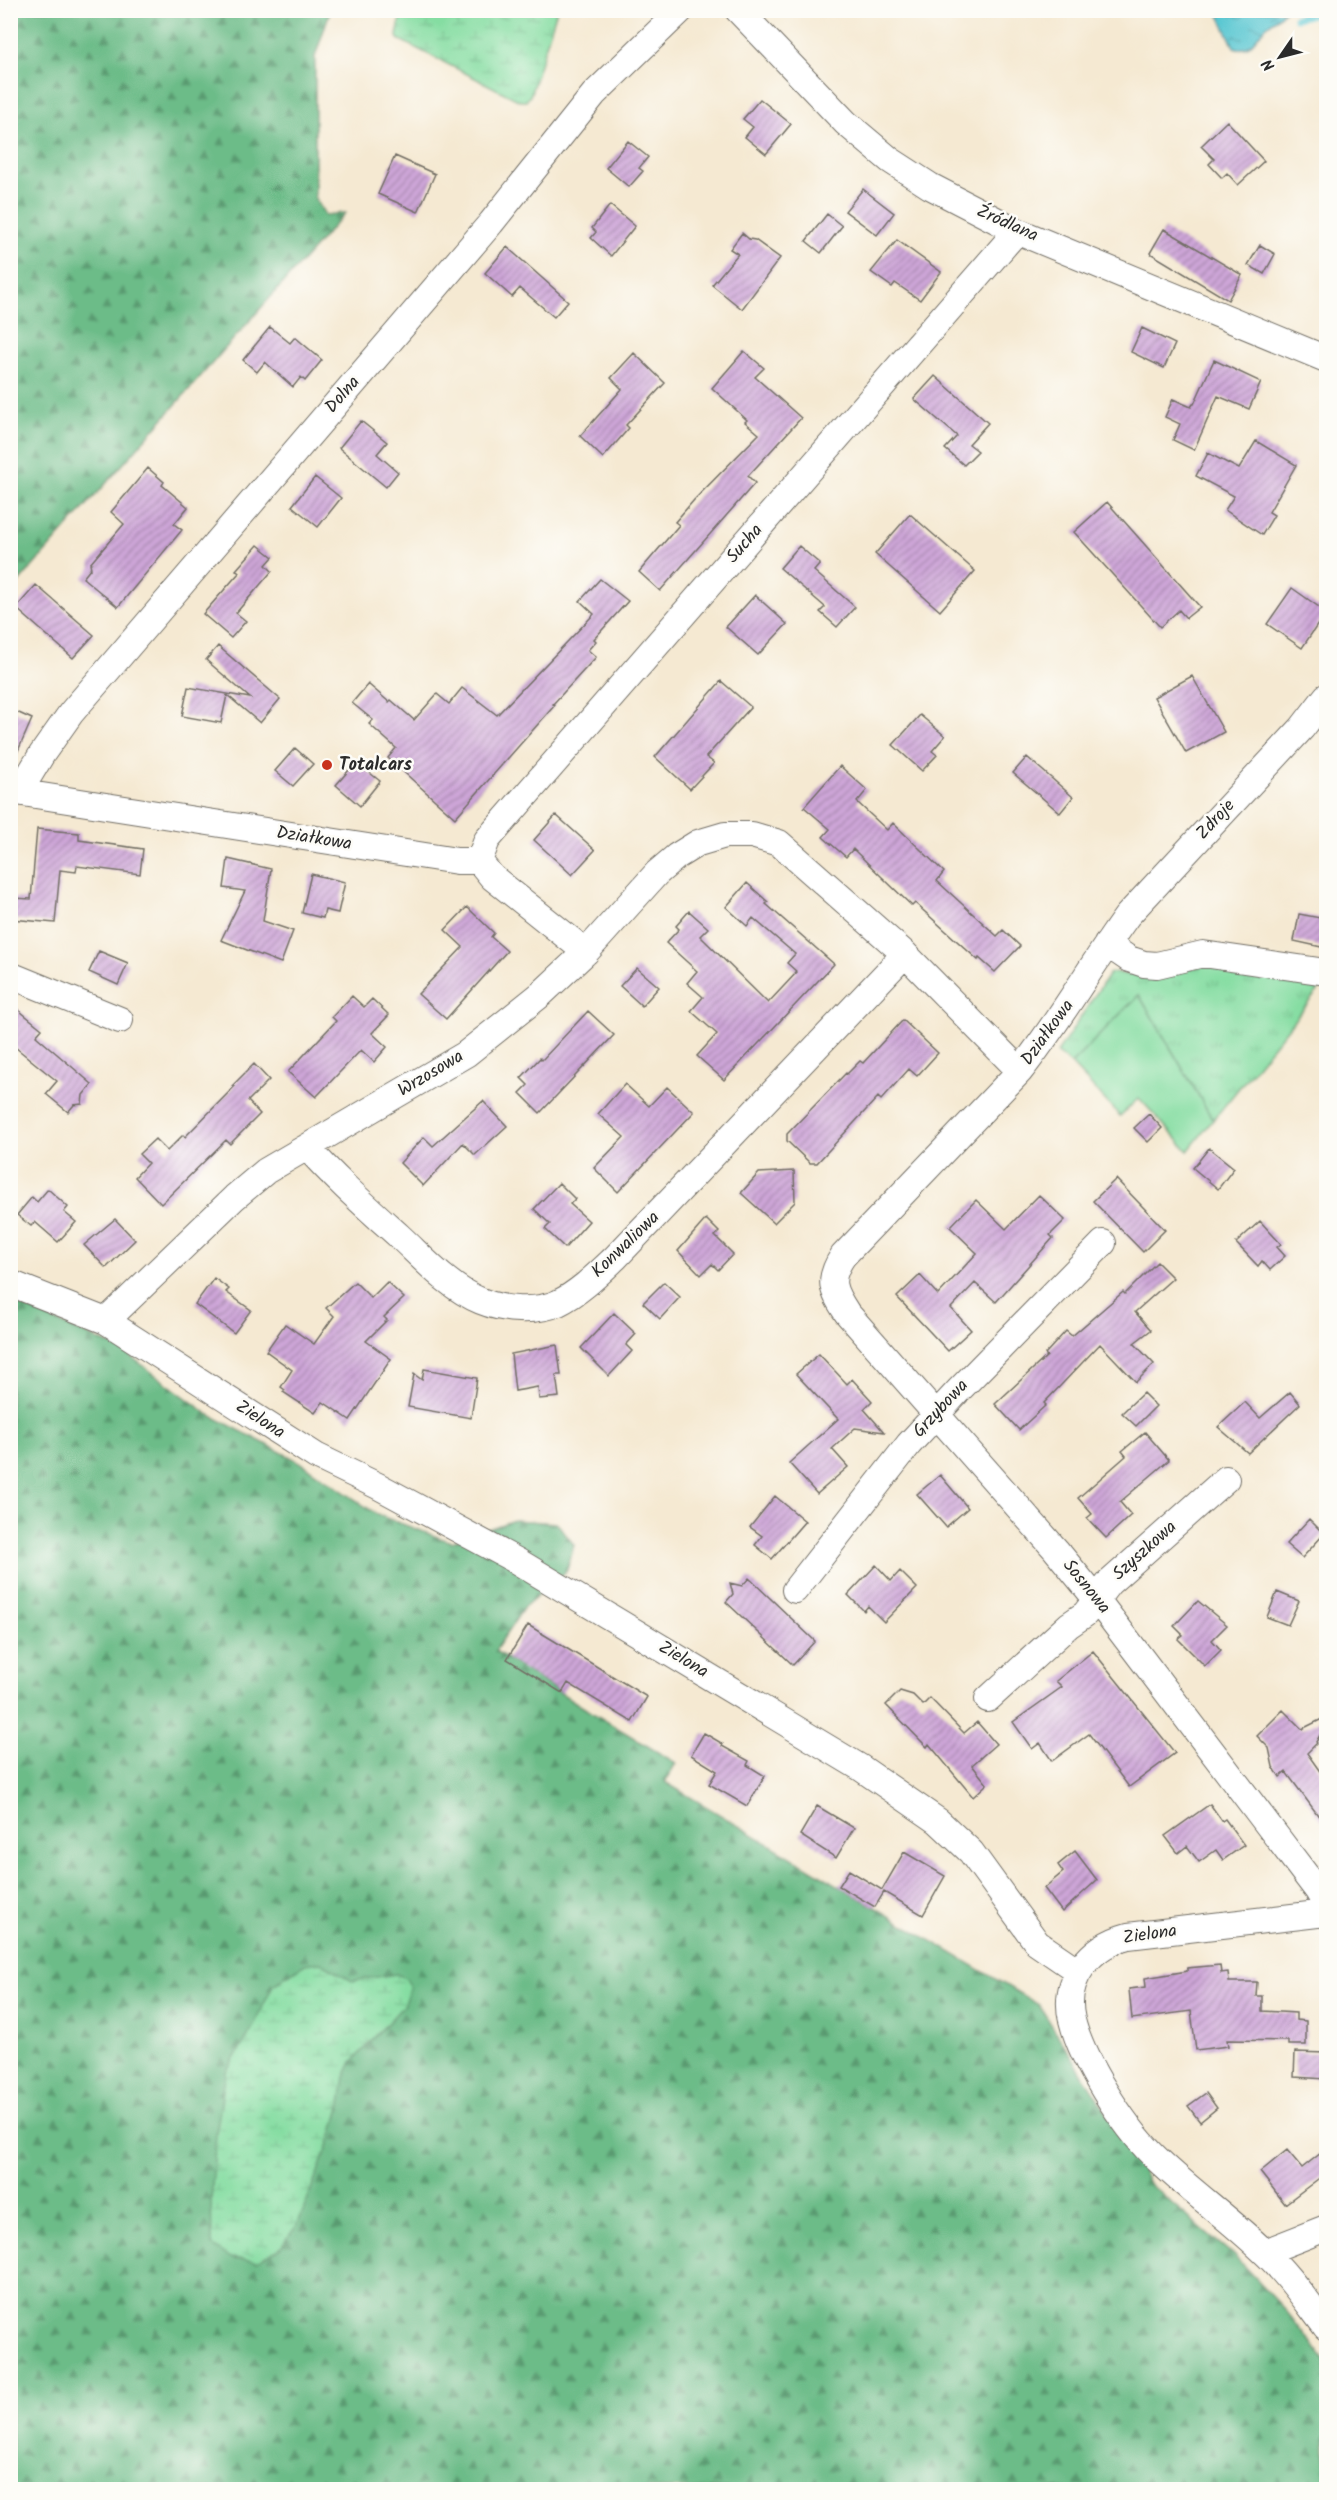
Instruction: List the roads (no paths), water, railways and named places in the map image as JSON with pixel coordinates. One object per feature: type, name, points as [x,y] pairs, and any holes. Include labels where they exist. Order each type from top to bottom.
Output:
[{"type":"street","name":"Dolna","points":[[15,792],[86,695],[484,231],[594,94],[681,10]]},
{"type":"street","name":"Źródlana","points":[[738,10],[846,123],[890,160],[930,186],[1017,231],[1326,359]]},
{"type":"street","name":"Sucha","points":[[479,861],[487,840],[1017,231]]},
{"type":"street","name":"Zdroje","points":[[1107,944],[1154,885],[1302,728],[1326,697]]},
{"type":"street","name":"Działkowa","points":[[15,792],[449,860],[479,861]]},
{"type":"street","name":"Wrzosowa","points":[[106,1321],[235,1197],[266,1171],[466,1054],[540,995],[586,952],[657,873],[677,856],[698,843],[725,835],[752,835]]},
{"type":"street","name":"Działkowa","points":[[752,835],[778,843],[905,954],[1020,1071],[1053,1029],[1107,944]]},
{"type":"street","points":[[479,861],[492,877],[586,952]]},
{"type":"street","points":[[1107,944],[1129,959],[1144,964],[1157,965],[1203,954],[1326,972]]},
{"type":"street","name":"Konwaliowa","points":[[307,1147],[446,1279],[463,1291],[481,1301],[500,1307],[536,1308],[556,1304],[573,1294],[615,1258],[905,954]]},
{"type":"street","points":[[10,975],[120,1020]]},
{"type":"street","name":"Sosnowa","points":[[1020,1071],[843,1256],[834,1269],[832,1282],[835,1295],[847,1313],[1097,1600],[1318,1891],[1326,1905]]},
{"type":"street","name":"Grzybowa","points":[[795,1590],[909,1444],[1103,1243]]},
{"type":"street","name":"Zielona","points":[[10,1283],[106,1321],[316,1456],[378,1486],[517,1561],[861,1768],[938,1821],[971,1852],[1037,1943],[1078,1971],[1086,1959],[1101,1946],[1128,1936],[1326,1913]]},
{"type":"street","name":"Szyszkowa","points":[[988,1699],[1097,1600],[1109,1583],[1226,1479]]},
{"type":"street","points":[[1078,1971],[1073,1983],[1070,2004],[1072,2020],[1086,2056],[1107,2093],[1153,2155],[1264,2252],[1326,2327]]},
{"type":"street","points":[[1264,2252],[1326,2228]]},
{"type":"water","points":[[1217,11],[1284,11],[1249,46],[1240,48],[1234,47]]},
{"type":"waterway","points":[[1296,18],[1326,11]]},
{"type":"place","name":"Totalcars","points":[[327,765]]}]
